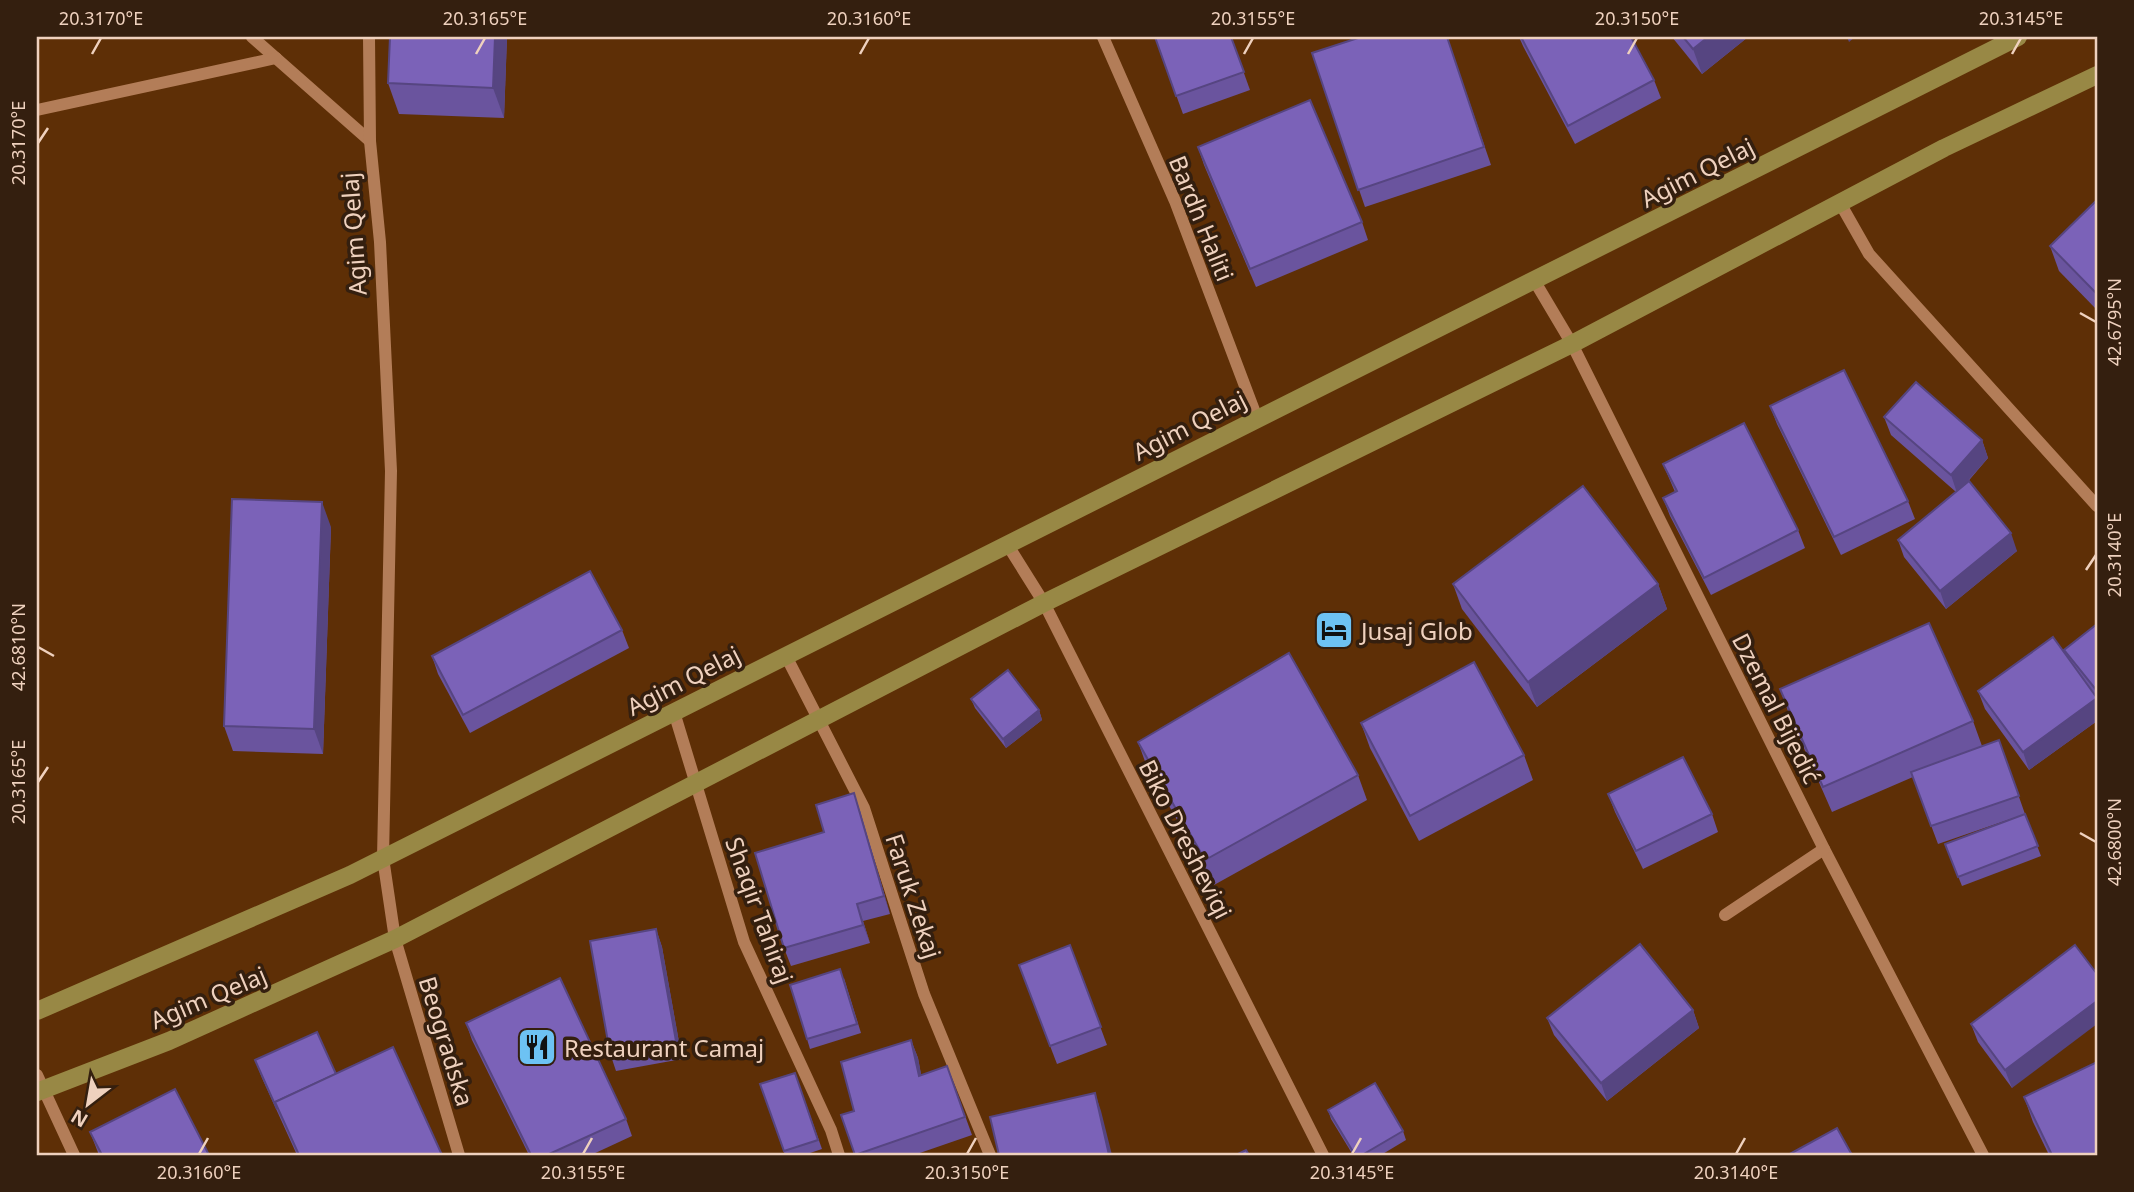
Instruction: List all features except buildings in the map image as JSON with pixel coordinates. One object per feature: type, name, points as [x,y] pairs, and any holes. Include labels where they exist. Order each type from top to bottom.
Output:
[{"type":"main road","name":"Agim Qelaj","points":[[37,1011],[383,858],[2018,37]]},
{"type":"main road","name":"Agim Qelaj","points":[[39,1086],[169,1041],[395,939],[1044,603],[1572,344],[1944,148],[2097,75]]},
{"type":"street","name":"Agim Qelaj","points":[[252,37],[370,141],[380,242],[391,471],[383,858],[395,939]]},
{"type":"street","points":[[369,37],[370,141]]},
{"type":"street","name":"Bardh Haliti","points":[[1104,37],[1175,201],[1257,418]]},
{"type":"street","points":[[37,110],[276,58]]},
{"type":"street","points":[[1839,203],[1869,254],[2097,506]]},
{"type":"street","name":"Dzemal Bijedić","points":[[1534,280],[1572,344],[1824,849],[1983,1155]]},
{"type":"street","name":"Biko Dresheviqi","points":[[1007,544],[1044,603],[1323,1155]]},
{"type":"street","name":"Faruk Zekaj","points":[[786,656],[817,722],[864,808],[924,994],[989,1155]]},
{"type":"street","name":"Shaqir Tahiraj","points":[[674,712],[694,785],[744,942],[831,1130],[839,1155]]},
{"type":"street","points":[[1725,915],[1824,849]]},
{"type":"street","name":"Beogradska","points":[[395,939],[460,1155]]},
{"type":"street","points":[[39,1086],[75,1155]]},
{"type":"place","name":"Jusaj Glob","points":[[1334,630]]},
{"type":"place","name":"Restaurant Camaj","points":[[537,1047]]}]
